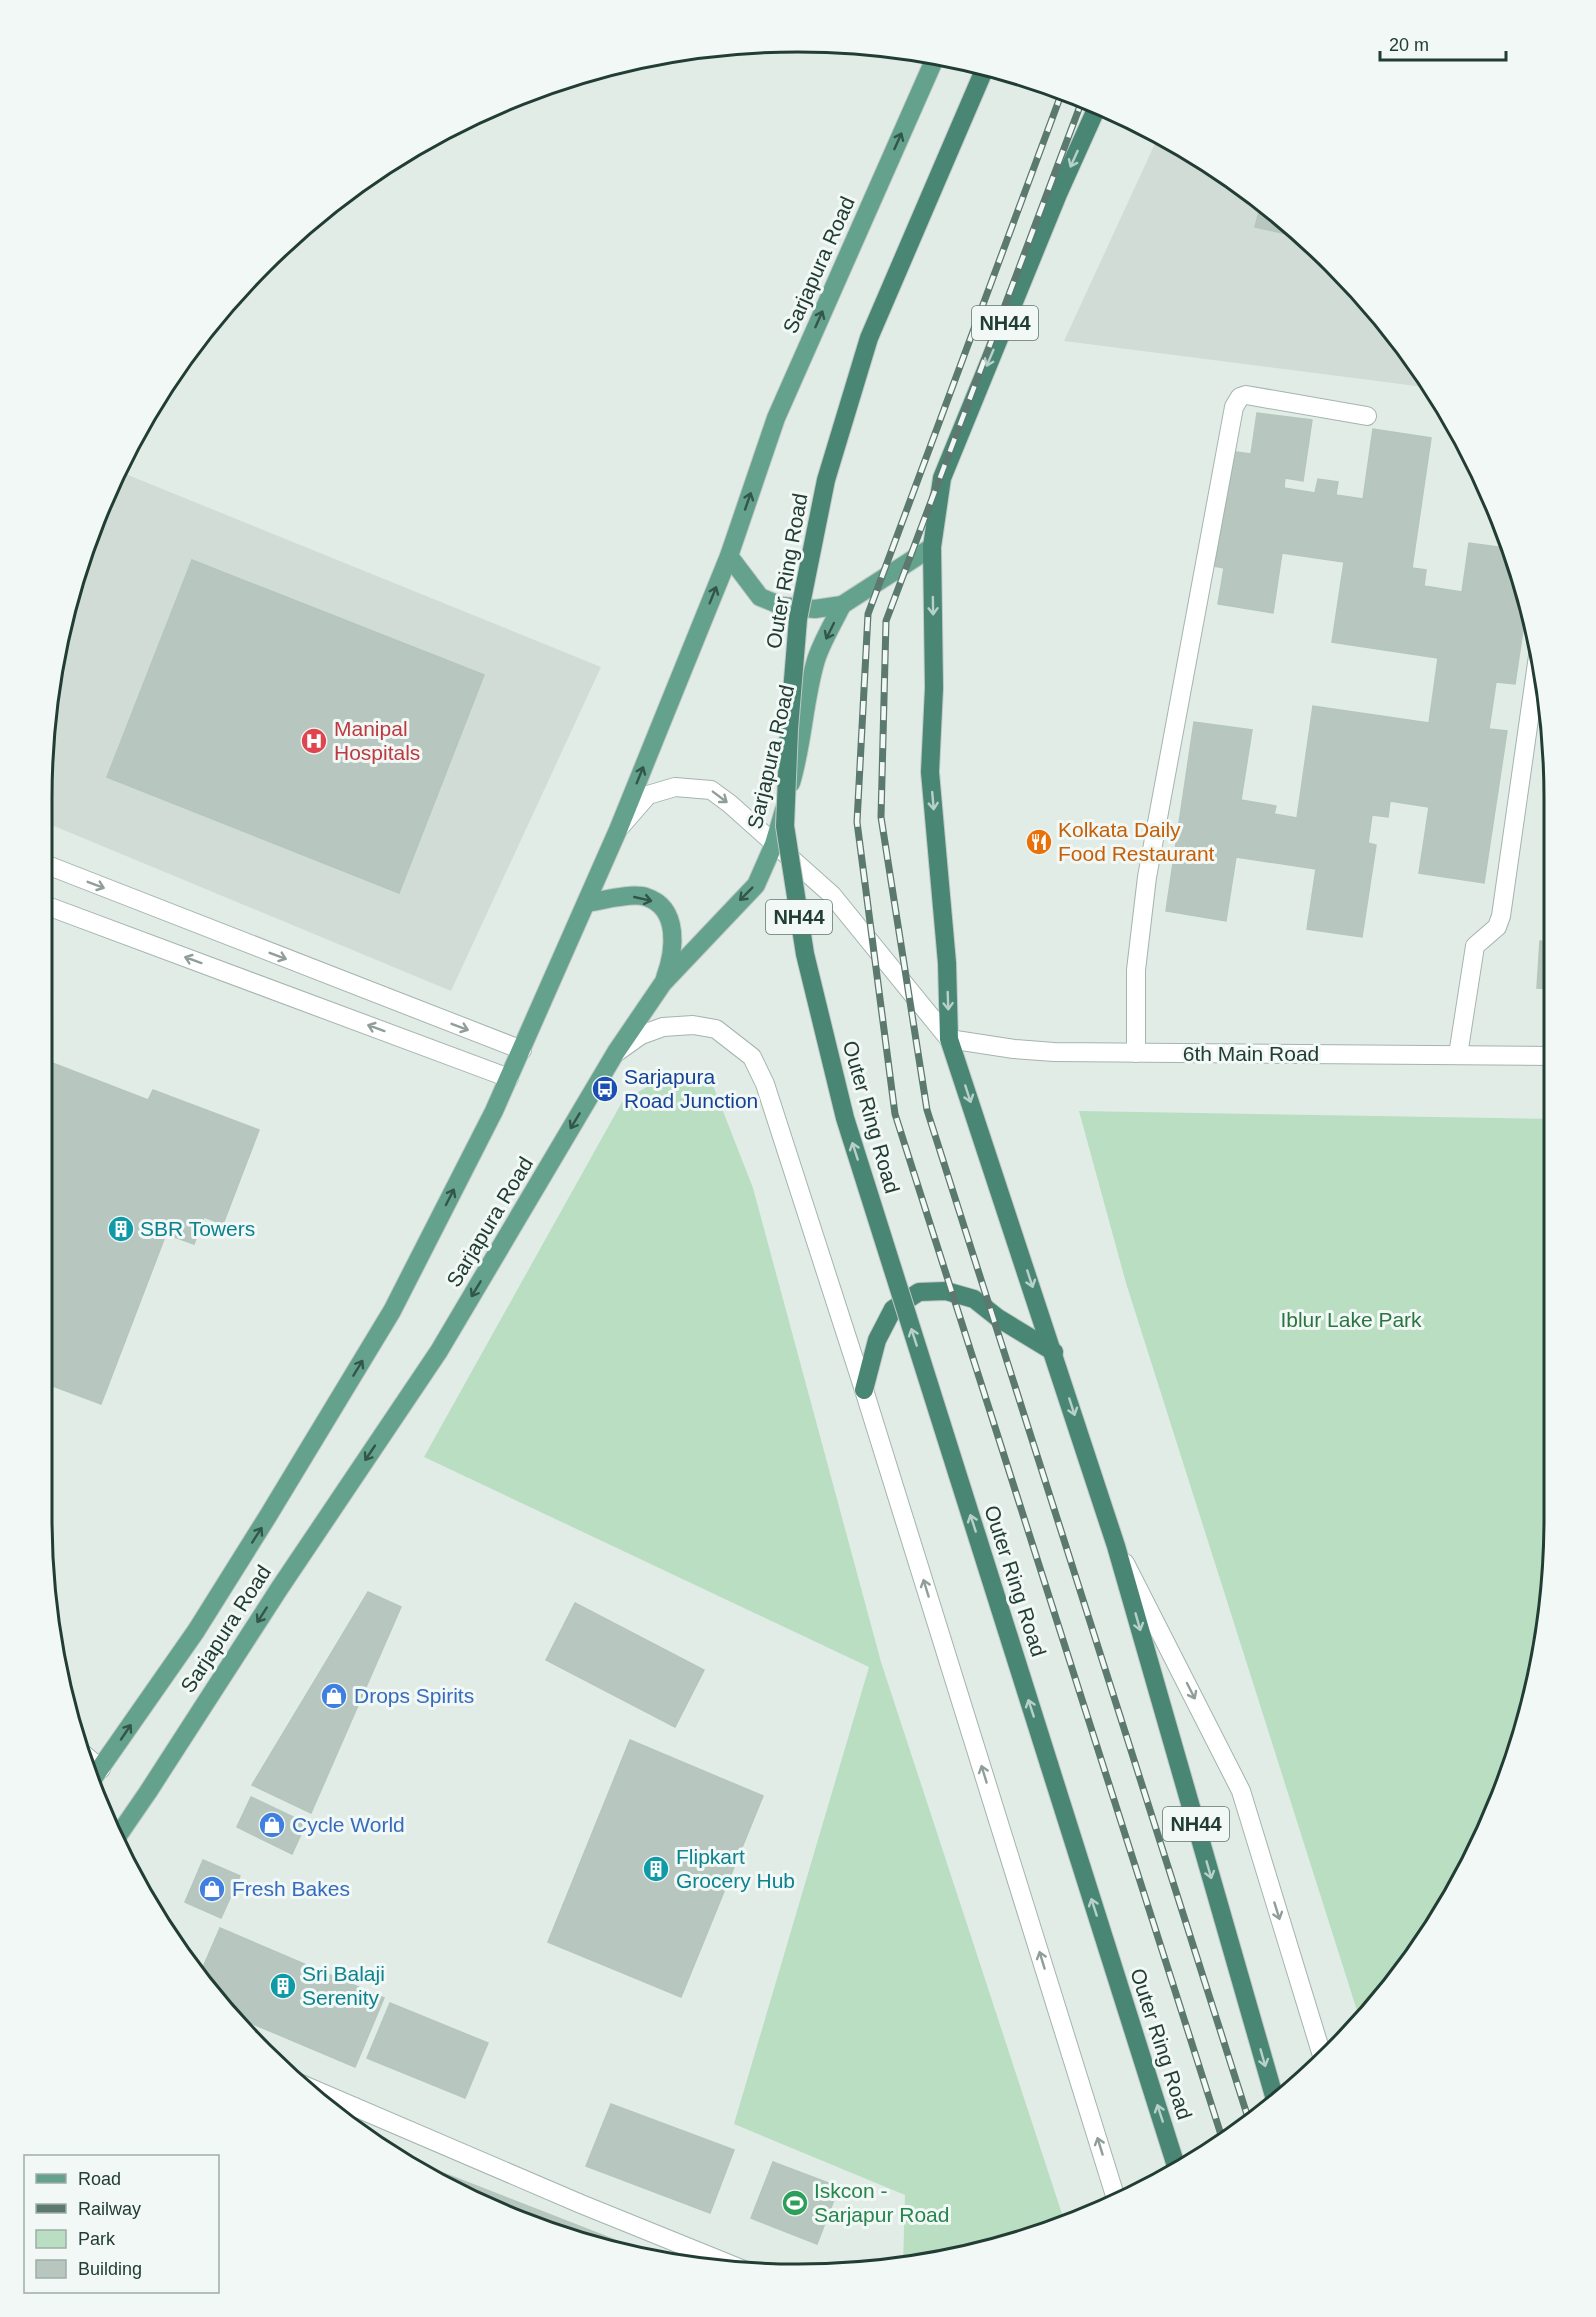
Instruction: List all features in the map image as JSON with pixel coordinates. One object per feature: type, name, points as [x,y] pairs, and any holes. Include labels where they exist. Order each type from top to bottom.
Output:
[{"type":"highway","name":"Outer Ring Road","points":[[982,76],[869,338],[826,480],[798,619],[789,729],[786,826],[805,954],[845,1118],[1175,2162]]},
{"type":"highway","name":"NH44","points":[[1094,114],[1058,194],[942,478],[932,548],[934,688],[930,772],[947,963],[950,1039],[1116,1546],[1273,2093]]},
{"type":"highway","points":[[864,1390],[877,1340],[892,1309],[919,1292],[946,1291],[974,1299],[998,1318],[1054,1352]]},
{"type":"main road","name":"Sarjapura Road","points":[[97,1773],[207,1612],[392,1311],[509,1078],[618,830],[729,556],[776,418],[932,65]]},
{"type":"main road","points":[[729,556],[760,597],[782,606],[815,609],[842,605],[932,548]]},
{"type":"main road","name":"Sarjapura Road","points":[[121,1831],[279,1589],[439,1351],[616,1052],[663,984],[756,885],[774,844],[795,769],[803,719],[817,658],[842,605]]},
{"type":"main road","points":[[586,903],[645,896],[660,905],[669,916],[673,957],[663,984]]},
{"type":"street","points":[[1137,1053],[1136,970],[1147,877],[1234,407],[1240,397],[1246,395],[1367,416]]},
{"type":"street","points":[[1458,1055],[1475,946],[1497,927],[1501,916],[1534,684]]},
{"type":"street","points":[[618,830],[648,795],[675,787],[711,790],[832,895],[950,1039]]},
{"type":"street","points":[[52,868],[522,1050]]},
{"type":"street","points":[[52,908],[509,1078]]},
{"type":"street","points":[[616,1052],[641,1035],[663,1027],[693,1025],[716,1029],[752,1057],[765,1084],[864,1390],[1115,2194]]},
{"type":"street","name":"6th Main Road","points":[[950,1039],[1014,1049],[1054,1052],[1544,1056]]},
{"type":"street","points":[[1116,1546],[1241,1791],[1321,2050]]},
{"type":"street","points":[[323,2093],[581,2204],[719,2260]]},
{"type":"shaded area","points":[[1155,143],[1212,178],[1290,238],[1358,306],[1420,386],[1064,341]]},
{"type":"shaded area","name":"Manipal Hospitals","points":[[126,474],[601,667],[451,991],[52,825],[54,749],[67,653],[92,558]]},
{"type":"green space","points":[[665,1076],[712,1083],[753,1188],[881,1662],[1063,2216],[991,2239],[903,2257],[905,2195],[734,2124],[869,1667],[424,1457],[622,1102]]},
{"type":"green space","name":"Iblur Lake Park","points":[[1079,1111],[1544,1119],[1544,1519],[1542,1568],[1529,1664],[1504,1759],[1467,1849],[1418,1933],[1357,2012],[1126,1283]]},
{"type":"building","points":[[1259,213],[1284,233],[1255,227]]},
{"type":"building","points":[[1257,413],[1312,420],[1303,481],[1285,478],[1284,488],[1315,493],[1318,479],[1338,482],[1336,495],[1363,499],[1373,429],[1431,438],[1412,568],[1426,570],[1424,586],[1462,592],[1469,543],[1500,547],[1518,605],[1523,628],[1515,684],[1496,682],[1489,729],[1507,731],[1484,883],[1419,873],[1429,807],[1390,801],[1388,817],[1372,815],[1368,843],[1376,845],[1362,937],[1307,929],[1316,869],[1236,857],[1226,921],[1166,911],[1194,722],[1252,730],[1241,800],[1276,806],[1274,814],[1297,818],[1313,706],[1429,723],[1438,658],[1332,642],[1344,562],[1282,553],[1273,613],[1218,604],[1224,568],[1213,566],[1229,451],[1251,454]]},
{"type":"building","points":[[192,560],[484,675],[399,893],[107,777]]},
{"type":"building","points":[[1540,941],[1544,941],[1544,988],[1537,988]]},
{"type":"building","name":"SBR Towers","points":[[52,1063],[148,1100],[153,1090],[259,1130],[223,1224],[204,1217],[194,1244],[166,1234],[101,1404],[52,1386]]},
{"type":"building","name":"Drops Spirits","points":[[368,1592],[401,1607],[311,1813],[252,1785]]},
{"type":"building","points":[[575,1603],[704,1670],[675,1727],[546,1660]]},
{"type":"building","name":"Flipkart Grocery Hub","points":[[630,1740],[763,1796],[681,1997],[548,1942]]},
{"type":"building","name":"Cycle World","points":[[251,1797],[306,1823],[292,1854],[237,1827]]},
{"type":"building","name":"Fresh Bakes","points":[[203,1860],[240,1876],[221,1918],[185,1902]]},
{"type":"building","name":"Sri Balaji Serenity","points":[[220,1928],[384,1998],[355,2067],[248,2022],[203,1967]]},
{"type":"building","points":[[390,2003],[488,2043],[465,2098],[367,2058]]},
{"type":"building","points":[[611,2104],[734,2150],[710,2213],[586,2166]]},
{"type":"building","name":"Iskcon - Sarjapur Road","points":[[773,2162],[839,2187],[817,2244],[751,2218]]},
{"type":"building","points":[[431,2168],[623,2243],[558,2225],[513,2208]]},
{"type":"railway","points":[[1059,100],[868,614],[857,822],[895,1114],[1220,2133]]},
{"type":"railway","points":[[1079,108],[886,621],[881,817],[927,1110],[1247,2114]]},
{"type":"place","name":"Manipal Hospitals","points":[[314,741]]},
{"type":"place","name":"Kolkata Daily Food Restaurant","points":[[1039,842]]},
{"type":"place","name":"Sarjapura Road Junction","points":[[605,1089]]},
{"type":"place","name":"SBR Towers","points":[[121,1229]]},
{"type":"place","name":"Drops Spirits","points":[[334,1696]]},
{"type":"place","name":"Cycle World","points":[[272,1825]]},
{"type":"place","name":"Flipkart Grocery Hub","points":[[656,1869]]},
{"type":"place","name":"Fresh Bakes","points":[[212,1889]]},
{"type":"place","name":"Sri Balaji Serenity","points":[[283,1986]]},
{"type":"place","name":"Iskcon - Sarjapur Road","points":[[795,2203]]}]
